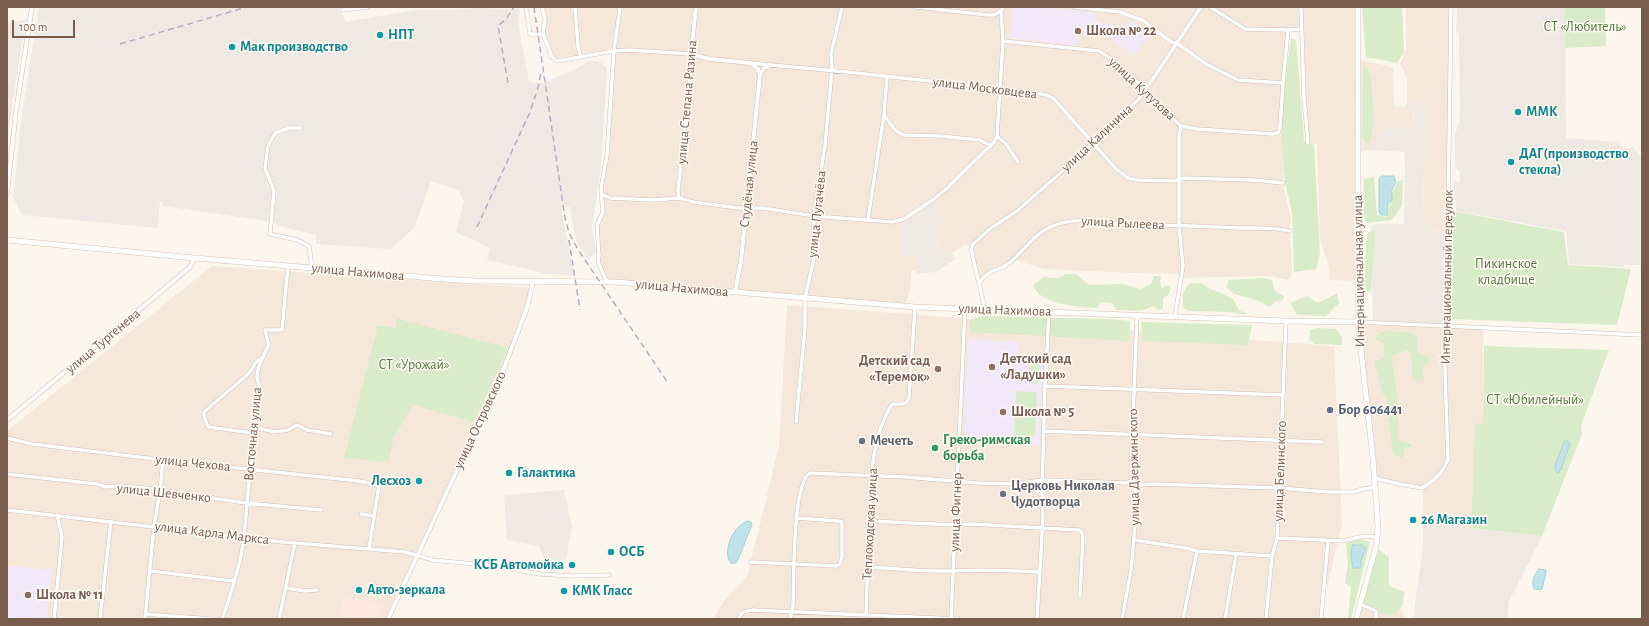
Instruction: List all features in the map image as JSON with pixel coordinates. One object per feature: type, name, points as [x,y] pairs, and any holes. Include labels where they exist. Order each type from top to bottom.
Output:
[{"type":"main road","name":"Интернациональная улица","points":[[1356,619],[1377,537],[1376,487],[1358,322],[1358,7]]},
{"type":"main road","name":"улица Нахимова","points":[[7,240],[194,258],[476,281],[607,282],[915,307],[1286,321],[1358,322]]},
{"type":"street","points":[[7,194],[16,111],[32,7]]},
{"type":"street","points":[[344,10],[368,7]]},
{"type":"street","points":[[526,7],[530,34],[543,34],[545,19],[542,7]]},
{"type":"street","points":[[575,7],[578,46],[581,57]]},
{"type":"street","points":[[607,282],[598,262],[597,225],[603,212],[602,184],[607,156],[614,51],[620,7]]},
{"type":"street","name":"улица Степана Разина","points":[[679,198],[679,182],[690,80],[690,54],[696,7]]},
{"type":"street","name":"улица Пугачёва","points":[[796,422],[805,328],[805,298],[814,258],[814,216],[826,146],[832,70],[831,54],[842,7]]},
{"type":"street","points":[[916,7],[994,16],[1001,11],[1003,7]]},
{"type":"street","points":[[1074,7],[1120,12],[1144,21],[1171,42],[1177,43],[1206,64],[1234,79],[1283,83],[1288,30]]},
{"type":"street","name":"улица Калинина","points":[[979,284],[971,248],[973,244],[991,228],[1017,210],[1093,143],[1140,98],[1201,7]]},
{"type":"street","points":[[1210,7],[1245,29],[1301,29]]},
{"type":"street","points":[[1301,7],[1304,98],[1308,143]]},
{"type":"street","name":"Интернациональный переулок","points":[[1375,478],[1422,488],[1436,480],[1446,466],[1448,459],[1444,370],[1448,302],[1447,239],[1449,203],[1451,7]]},
{"type":"street","points":[[602,194],[610,198],[652,200],[679,198],[693,202],[738,208],[763,208],[814,216],[868,219],[887,222],[904,219],[946,189],[991,146],[997,136],[1002,41],[1001,11]]},
{"type":"street","name":"улица Московцева","points":[[543,34],[554,60],[562,61],[614,51],[638,50],[690,54],[710,59],[832,70],[1039,93],[1051,97],[1116,169],[1128,178],[1173,181],[1184,178],[1252,180],[1283,183]]},
{"type":"street","name":"улица Кутузова","points":[[1002,41],[1099,51],[1135,80],[1181,126],[1240,133],[1276,134],[1279,131],[1280,126],[1283,83]]},
{"type":"street","points":[[750,63],[758,69],[760,75]]},
{"type":"street","points":[[760,75],[764,68],[771,65]]},
{"type":"street","name":"Студёная улица","points":[[735,292],[741,261],[760,75]]},
{"type":"street","points":[[868,219],[884,115],[887,77]]},
{"type":"street","points":[[884,115],[895,130],[904,135],[940,136],[980,140],[991,146]]},
{"type":"street","points":[[1175,316],[1182,274],[1179,226],[1179,136],[1181,126]]},
{"type":"street","points":[[301,128],[289,128],[275,133],[268,146],[265,168],[274,191],[270,234],[297,240],[309,246],[312,268]]},
{"type":"street","points":[[997,136],[1006,144],[1018,162]]},
{"type":"street","name":"улица Рылеева","points":[[979,284],[995,269],[1007,264],[1036,235],[1054,226],[1081,221],[1290,231]]},
{"type":"street","name":"улица Тургенева","points":[[7,420],[152,300],[190,266],[194,258]]},
{"type":"street","name":"Восточная улица","points":[[222,619],[244,537],[253,434],[260,386],[257,378],[262,357],[269,345],[265,330],[282,330],[288,266]]},
{"type":"street","name":"улица Островского","points":[[388,619],[505,367],[527,308],[533,281]]},
{"type":"street","points":[[979,284],[984,310]]},
{"type":"street","name":"Теплоходская улица","points":[[866,615],[871,476],[883,417],[892,404],[903,404],[909,399],[915,307]]},
{"type":"street","name":"улица Фигнер","points":[[951,619],[954,571],[956,480],[965,309]]},
{"type":"street","points":[[1037,619],[1043,518],[1045,386],[1049,312]]},
{"type":"street","name":"улица Дзержинского","points":[[1122,619],[1131,570],[1137,503],[1131,473],[1137,315]]},
{"type":"street","name":"улица Белинского","points":[[1266,619],[1272,556],[1277,538],[1286,321]]},
{"type":"street","points":[[1358,322],[1642,335]]},
{"type":"street","points":[[253,434],[208,427],[204,412],[248,376],[256,361],[262,357]]},
{"type":"street","points":[[1045,386],[1283,395]]},
{"type":"street","points":[[254,427],[274,432],[288,430],[297,425],[307,430],[331,434]]},
{"type":"street","points":[[1044,431],[1322,442]]},
{"type":"street","name":"улица Чехова","points":[[7,438],[32,444],[359,481],[379,485],[374,516]]},
{"type":"street","points":[[145,619],[151,572],[154,526],[160,491],[163,460]]},
{"type":"street","name":"улица Шевченко","points":[[7,474],[97,484],[106,487],[119,486],[246,503],[321,510]]},
{"type":"street","points":[[790,619],[792,613],[796,518],[799,495],[803,482],[807,475],[810,474],[956,480],[977,483],[1014,484],[1043,480],[1279,488],[1308,491],[1344,492],[1376,487]]},
{"type":"street","name":"улица Карла Маркса","points":[[7,510],[295,543],[417,554]]},
{"type":"street","points":[[361,514],[374,516],[369,549]]},
{"type":"street","points":[[54,619],[62,537],[57,515]]},
{"type":"street","points":[[750,562],[836,566],[840,564],[842,557],[842,522],[796,518]]},
{"type":"street","points":[[100,619],[111,521]]},
{"type":"street","points":[[869,521],[955,525],[971,524],[1079,530],[1082,533],[1080,596]]},
{"type":"street","points":[[1277,538],[1309,538],[1328,541],[1343,541],[1364,536],[1377,537]]},
{"type":"street","points":[[1134,540],[1197,551],[1236,555],[1272,556]]},
{"type":"street","points":[[1321,619],[1328,541]]},
{"type":"street","points":[[279,619],[295,543]]},
{"type":"street","points":[[1183,619],[1197,551]]},
{"type":"street","points":[[417,554],[433,560],[496,566],[540,574],[573,576],[609,575]]},
{"type":"street","points":[[1225,619],[1236,555]]},
{"type":"street","points":[[867,567],[954,571],[1040,572]]},
{"type":"street","points":[[151,572],[233,582]]},
{"type":"street","points":[[286,588],[305,591],[317,590]]},
{"type":"street","points":[[1360,604],[1376,610],[1376,619]]},
{"type":"street","points":[[739,619],[740,614],[747,610],[958,619]]},
{"type":"street","points":[[145,614],[210,619]]},
{"type":"shaded area","points":[[39,7],[340,7],[340,11],[346,22],[414,10],[453,10],[475,8],[520,9],[518,21],[529,82],[543,83],[580,67],[588,61],[599,61],[607,68],[601,167],[592,229],[597,254],[587,258],[577,243],[570,207],[561,208],[574,276],[540,273],[487,260],[490,248],[456,232],[464,202],[459,190],[431,181],[415,227],[390,249],[316,244],[316,235],[280,226],[273,222],[163,206],[163,201],[160,202],[157,228],[22,215],[13,197],[23,108]]},
{"type":"shaded area","points":[[542,7],[1358,7],[1358,60],[1389,66],[1393,69],[1394,106],[1404,107],[1413,111],[1414,127],[1390,127],[1374,142],[1370,150],[1358,152],[1358,281],[1330,280],[1328,265],[1320,239],[1317,144],[1308,143],[1301,29],[1289,30],[1279,131],[1283,138],[1285,158],[1283,183],[1291,220],[1290,231],[1292,268],[1291,277],[1287,280],[1271,276],[1182,278],[1182,274],[1044,269],[1013,259],[986,276],[979,284],[971,248],[965,244],[946,257],[933,236],[930,224],[934,221],[936,224],[934,199],[904,219],[898,220],[910,256],[915,256],[916,270],[911,271],[910,290],[905,306],[607,282],[598,262],[597,225],[603,212],[602,194],[606,162],[614,52],[554,60],[543,34],[545,24]]},
{"type":"shaded area","name":"Школа № 22","points":[[1013,7],[1040,7],[1097,13],[1096,22],[1125,27],[1132,20],[1149,36],[1133,56],[1110,37],[1079,35],[1078,46],[1011,38]]},
{"type":"shaded area","points":[[1406,7],[1451,7],[1447,232],[1427,231],[1424,224],[1423,165],[1425,161],[1426,104],[1407,103],[1407,78],[1400,64],[1406,49]]},
{"type":"shaded area","points":[[1457,7],[1565,7],[1566,138],[1616,142],[1624,148],[1633,147],[1642,158],[1642,265],[1624,265],[1624,267],[1569,264],[1566,231],[1456,211],[1454,182],[1460,182],[1460,171],[1455,167],[1455,134],[1459,123],[1460,113],[1459,33],[1456,33]]},
{"type":"shaded area","points":[[26,20],[13,100],[7,142],[7,23]]},
{"type":"shaded area","points":[[1407,103],[1426,103],[1425,161],[1423,165],[1424,224],[1427,231],[1447,232],[1448,302],[1446,326],[1373,323],[1371,226],[1379,224],[1404,224],[1405,152],[1370,150],[1380,131],[1390,127],[1413,126],[1414,113],[1404,107]]},
{"type":"shaded area","points":[[934,199],[934,206],[944,218],[936,225],[934,221],[930,224],[937,233],[933,237],[946,257],[952,253],[956,259],[935,272],[916,274],[915,256],[900,256],[900,226],[898,220],[904,219]]},
{"type":"shaded area","points":[[212,266],[530,288],[513,342],[385,619],[7,619],[7,431]],"holes":[[[396,318],[507,349],[413,405],[394,438],[387,462],[378,325],[395,328]]]},
{"type":"shaded area","points":[[787,305],[1334,346],[1342,524],[1319,619],[712,619],[727,597],[747,577],[779,446]]},
{"type":"shaded area","points":[[1358,322],[1483,327],[1483,424],[1475,424],[1471,528],[1441,521],[1424,519],[1422,488],[1375,478]]},
{"type":"shaded area","name":"Школа № 5","points":[[968,339],[1018,342],[1018,356],[1043,357],[1039,446],[964,443]]},
{"type":"shaded area","points":[[564,490],[572,526],[564,571],[549,570],[539,546],[507,540],[504,495]]},
{"type":"shaded area","points":[[1424,519],[1441,521],[1471,528],[1542,536],[1509,601],[1507,619],[1413,619],[1422,554]]},
{"type":"shaded area","name":"Школа № 11","points":[[7,566],[51,570],[47,619],[7,619]]},
{"type":"shaded area","points":[[343,596],[383,605],[377,619],[340,619]]},
{"type":"shaded area","points":[[1360,604],[1376,611],[1402,610],[1404,619],[1356,619]]},
{"type":"green space","points":[[1362,7],[1402,7],[1404,52],[1397,63],[1366,57]]},
{"type":"green space","name":"СТ «Любитель»","points":[[1565,7],[1605,7],[1606,46],[1565,48]]},
{"type":"green space","points":[[1291,38],[1296,40],[1304,141],[1314,145],[1320,254],[1316,269],[1294,272],[1292,213],[1285,183],[1281,131],[1285,82]]},
{"type":"green space","points":[[1363,66],[1367,67],[1371,76],[1374,123],[1370,142],[1367,143],[1362,139]]},
{"type":"green space","points":[[1374,177],[1377,215],[1386,217],[1396,185],[1398,181],[1403,180],[1402,206],[1392,220],[1366,223],[1363,215],[1364,179]]},
{"type":"green space","name":"Пикинское кладбище","points":[[1452,211],[1564,232],[1568,265],[1631,269],[1617,325],[1451,319]]},
{"type":"green space","points":[[1375,231],[1371,292],[1365,290],[1366,243],[1368,232]]},
{"type":"green space","points":[[1065,274],[1076,274],[1089,285],[1122,284],[1141,289],[1151,284],[1154,276],[1161,276],[1160,283],[1162,288],[1168,285],[1171,288],[1168,295],[1163,299],[1163,308],[1160,310],[1153,306],[1145,310],[1131,311],[1116,310],[1112,303],[1101,302],[1097,308],[1061,304],[1043,297],[1037,292],[1033,285],[1044,277],[1057,278]]},
{"type":"green space","points":[[1262,278],[1272,280],[1275,291],[1284,296],[1283,300],[1275,302],[1271,306],[1267,306],[1259,301],[1234,294],[1226,287],[1229,280]]},
{"type":"green space","points":[[1191,283],[1202,283],[1210,289],[1224,294],[1234,300],[1239,310],[1245,313],[1245,315],[1229,312],[1188,311],[1183,308],[1183,297],[1184,291]]},
{"type":"green space","points":[[1337,293],[1339,303],[1326,316],[1297,315],[1290,303],[1307,296],[1318,303]]},
{"type":"green space","points":[[982,316],[1109,319],[1130,321],[1129,341],[971,332],[969,321]]},
{"type":"green space","name":"СТ «Урожай»","points":[[396,318],[508,348],[474,422],[413,405],[394,438],[388,462],[344,458],[378,325],[395,328]]},
{"type":"green space","points":[[1141,322],[1252,325],[1248,345],[1143,341]]},
{"type":"green space","points":[[1316,328],[1336,329],[1342,337],[1342,345],[1314,344],[1309,339],[1310,330]]},
{"type":"green space","points":[[1387,331],[1413,333],[1417,338],[1417,353],[1430,357],[1428,365],[1422,367],[1424,379],[1419,381],[1413,379],[1411,353],[1407,350],[1391,356],[1398,398],[1398,440],[1407,442],[1412,446],[1404,449],[1403,458],[1395,455],[1392,448],[1387,402],[1381,389],[1374,362],[1384,358],[1384,343],[1375,339],[1376,335]]},
{"type":"green space","name":"СТ «Юбилейный»","points":[[1484,346],[1609,350],[1581,425],[1582,434],[1542,536],[1471,528],[1475,424],[1483,423]]},
{"type":"green space","points":[[1030,360],[1040,360],[1039,381],[1037,384],[1028,382]]},
{"type":"green space","points":[[1016,391],[1037,392],[1035,436],[1014,435]]},
{"type":"green space","points":[[1360,539],[1370,542],[1351,619],[1348,619],[1351,587],[1345,583],[1348,563],[1346,543]]},
{"type":"green space","points":[[1378,549],[1389,557],[1389,586],[1405,592],[1402,606],[1395,615],[1379,613],[1375,608],[1362,603]]},
{"type":"water","points":[[1394,176],[1396,182],[1392,190],[1392,200],[1388,203],[1387,215],[1381,215],[1379,212],[1379,180],[1380,177]]},
{"type":"water","points":[[1565,441],[1568,441],[1570,444],[1561,469],[1558,473],[1555,470],[1555,466]]},
{"type":"water","points":[[748,521],[751,522],[752,525],[737,562],[732,564],[729,560],[728,554],[730,541],[737,528]]},
{"type":"water","points":[[1353,545],[1362,545],[1366,548],[1361,560],[1361,568],[1353,568],[1351,554]]},
{"type":"water","points":[[1539,569],[1546,570],[1542,589],[1540,590],[1534,589],[1533,584],[1534,576]]},
{"type":"railway","points":[[120,44],[247,7]]},
{"type":"railway","points":[[508,83],[498,26],[507,18],[514,7]]},
{"type":"railway","points":[[534,7],[565,218],[569,233],[579,251],[668,383]]},
{"type":"railway","points":[[477,227],[530,112],[538,88],[541,72]]},
{"type":"railway","points":[[569,240],[580,310]]},
{"type":"place","name":"Школа № 22","points":[[1078,31]]},
{"type":"place","name":"НПТ","points":[[380,35]]},
{"type":"place","name":"Мак производство","points":[[232,47]]},
{"type":"place","name":"ММК","points":[[1518,112]]},
{"type":"place","name":"ДАГ(производство стекла)","points":[[1511,162]]},
{"type":"place","name":"Детский сад «Ладушки»","points":[[992,367]]},
{"type":"place","name":"Детский сад «Теремок»","points":[[938,369]]},
{"type":"place","name":"Бор 606441","points":[[1330,410]]},
{"type":"place","name":"Школа № 5","points":[[1003,412]]},
{"type":"place","name":"Мечеть","points":[[862,441]]},
{"type":"place","name":"Греко-римская борьба","points":[[935,448]]},
{"type":"place","name":"Галактика","points":[[509,473]]},
{"type":"place","name":"Лесхоз","points":[[419,481]]},
{"type":"place","name":"Церковь Николая Чудотворца","points":[[1003,494]]},
{"type":"place","name":"26 Магазин","points":[[1413,520]]},
{"type":"place","name":"ОСБ","points":[[611,552]]},
{"type":"place","name":"КСБ Автомойка","points":[[572,565]]},
{"type":"place","name":"Авто-зеркала","points":[[359,590]]},
{"type":"place","name":"КМК Гласс","points":[[564,591]]},
{"type":"place","name":"Школа № 11","points":[[28,595]]}]
